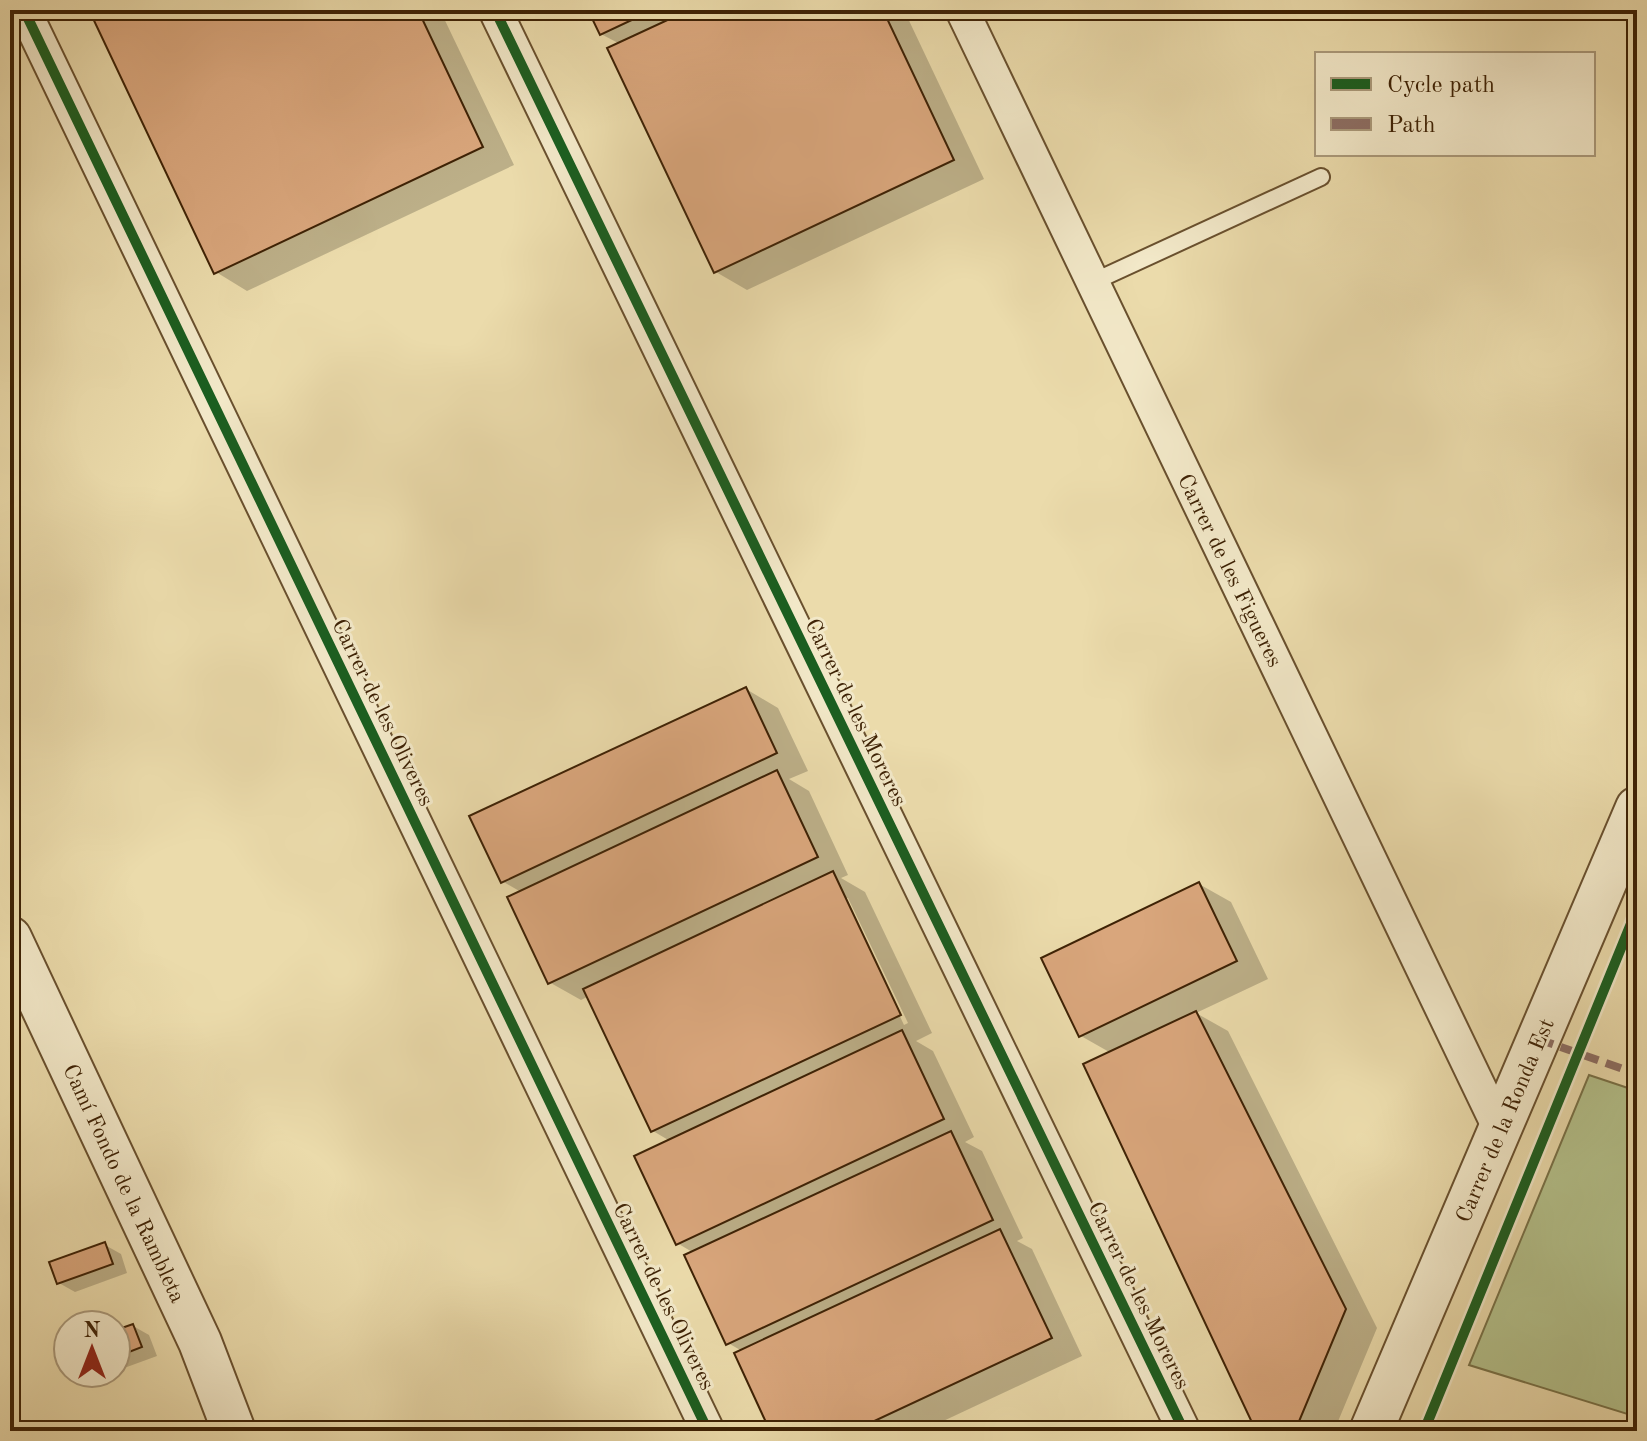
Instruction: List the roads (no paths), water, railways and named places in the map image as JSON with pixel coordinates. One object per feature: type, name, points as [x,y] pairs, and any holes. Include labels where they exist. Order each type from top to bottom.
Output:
[{"type":"street","name":"Carrer de les Oliveres","points":[[24,10],[708,1431]]},
{"type":"street","name":"Carrer de les Moreres","points":[[495,10],[1184,1431]]},
{"type":"street","name":"Carrer de les Figueres","points":[[962,10],[1500,1130]]},
{"type":"street","name":"Carrer de la Ronda Est","points":[[1371,1431],[1637,808]]},
{"type":"street","name":"Camí Fondo de la Rambleta","points":[[10,938],[200,1342],[234,1431]]},
{"type":"lane","points":[[1093,282],[1321,177]]}]
